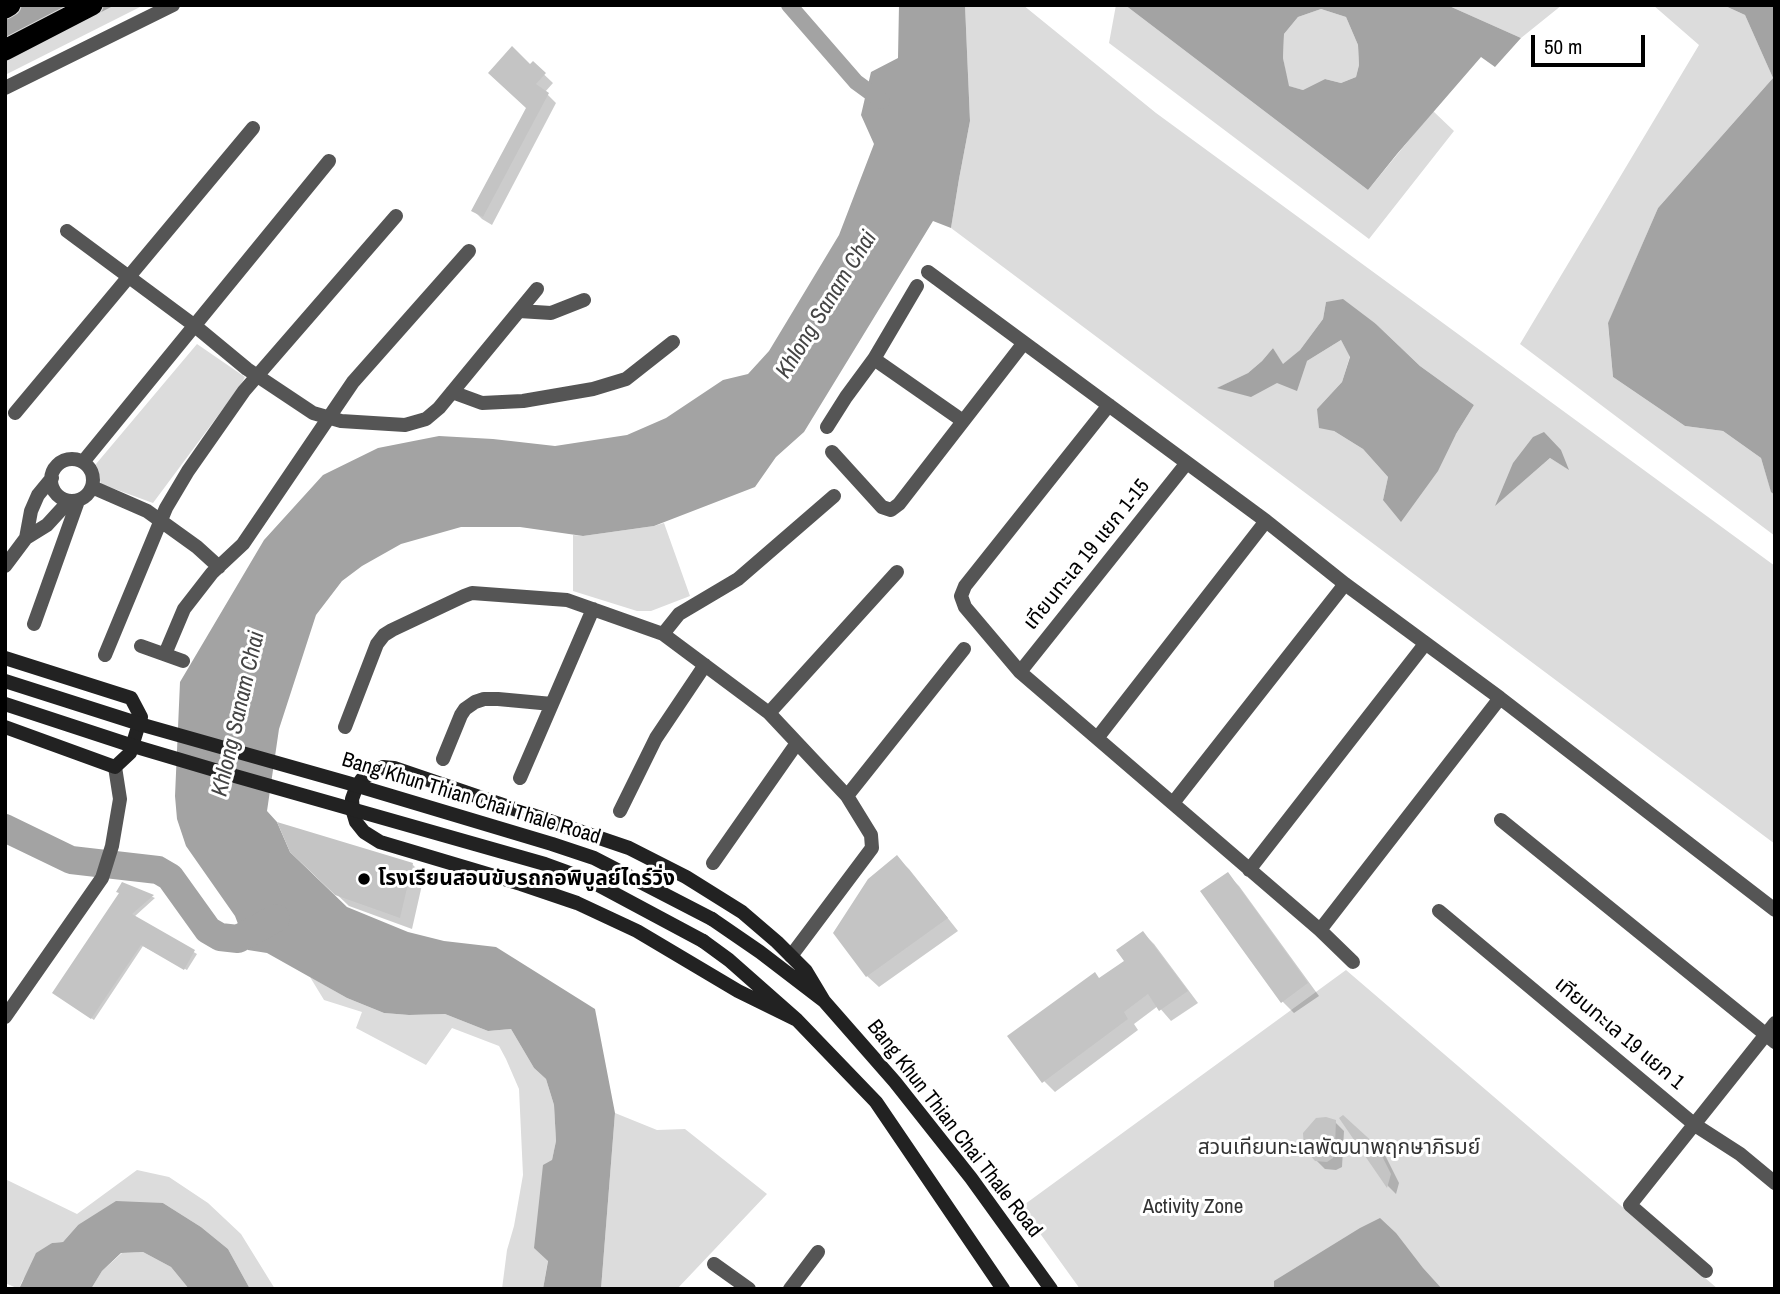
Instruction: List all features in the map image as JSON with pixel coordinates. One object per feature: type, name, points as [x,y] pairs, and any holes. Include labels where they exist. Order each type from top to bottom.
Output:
[{"type":"highway","points":[[5,8],[10,5]]},
{"type":"highway","points":[[5,50],[92,5]]},
{"type":"main road","points":[[5,658],[131,698],[141,717],[131,753],[114,768],[5,727]]},
{"type":"main road","name":"Bang Khun Thian Chai Thale Road","points":[[5,681],[144,725],[348,783],[594,858],[712,919],[760,951],[824,1001],[895,1082],[963,1168],[1051,1289]]},
{"type":"main road","name":"Bang Khun Thian Chai Thale Road","points":[[5,704],[130,745],[545,864],[589,880],[703,941],[729,960],[797,1020],[876,1102],[1003,1289]]},
{"type":"main road","points":[[797,1020],[738,991],[637,931],[577,903],[380,842],[364,832],[356,822],[352,812],[352,799],[356,788],[362,779],[383,767],[394,768],[629,848],[686,877],[742,912],[806,971],[824,1001]]},
{"type":"street","points":[[5,88],[173,5]]},
{"type":"street","points":[[15,413],[253,128]]},
{"type":"street","points":[[83,462],[329,161]]},
{"type":"street","points":[[105,654],[160,521],[188,471],[244,391],[396,216]]},
{"type":"street","points":[[67,231],[195,326],[257,376],[313,413],[341,421],[405,425],[426,419],[439,408],[537,289]]},
{"type":"street","points":[[165,654],[184,609],[219,567],[243,544],[353,382],[469,251]]},
{"type":"street","points":[[928,272],[1266,521],[1775,910]]},
{"type":"street","points":[[827,427],[874,359],[917,286]]},
{"type":"street","points":[[519,311],[551,313],[584,300]]},
{"type":"street","points":[[452,392],[482,403],[523,401],[593,389],[626,379],[673,342]]},
{"type":"street","points":[[832,452],[882,507],[891,510],[899,504],[1023,344]]},
{"type":"street","points":[[874,359],[963,421]]},
{"type":"street","points":[[1109,405],[965,586],[961,596],[965,607],[1020,672],[1353,961]]},
{"type":"street","points":[[5,566],[26,538],[47,525],[74,501],[87,496],[92,488],[90,469],[83,462],[65,461],[53,473],[51,482],[60,497],[74,501]]},
{"type":"street","name":"เทียนทะเล 19 แยก 1-15","points":[[1020,672],[1186,464]]},
{"type":"street","points":[[26,538],[31,511],[38,495],[52,478]]},
{"type":"street","points":[[92,488],[147,511],[197,547],[219,567]]},
{"type":"street","points":[[663,634],[678,614],[738,579],[834,496]]},
{"type":"street","points":[[34,624],[74,501]]},
{"type":"street","points":[[1098,737],[1266,521]]},
{"type":"street","points":[[769,713],[897,572]]},
{"type":"street","points":[[1173,803],[1345,583]]},
{"type":"street","points":[[345,727],[377,644],[392,629],[472,593],[567,600],[663,634],[769,713],[847,796],[871,835],[872,848],[791,956]]},
{"type":"street","points":[[520,778],[593,609]]},
{"type":"street","points":[[1249,870],[1425,644]]},
{"type":"street","points":[[141,646],[183,661]]},
{"type":"street","points":[[847,796],[964,649]]},
{"type":"street","points":[[620,811],[656,738],[705,665]]},
{"type":"street","points":[[1320,930],[1500,698]]},
{"type":"street","points":[[443,759],[461,715],[475,702],[498,699],[552,704]]},
{"type":"street","points":[[713,863],[797,743]]},
{"type":"street","points":[[5,1017],[102,878],[112,846],[120,799],[114,768]]},
{"type":"street","points":[[1501,820],[1772,1033],[1630,1205],[1706,1270]]},
{"type":"street","name":"เทียนทะเล 19 แยก 1","points":[[1439,911],[1695,1125],[1740,1154],[1775,1183]]},
{"type":"street","points":[[790,1289],[818,1252]]},
{"type":"street","points":[[714,1264],[749,1289]]},
{"type":"green space","points":[[5,5],[144,5],[5,75]]},
{"type":"green space","points":[[965,5],[1023,5],[1156,113],[1775,566],[1775,844],[951,228],[970,121]],"holes":[[[1326,302],[1376,324],[1420,366],[1474,405],[1456,434],[1383,500],[1388,477],[1363,449],[1334,431],[1317,409],[1342,382],[1350,356],[1341,340],[1307,361],[1218,388],[1248,373],[1273,348],[1283,365],[1300,350],[1323,319]],[[1544,433],[1568,469],[1550,458],[1497,504]]]},
{"type":"green space","points":[[1116,5],[1125,5],[1368,190],[1433,111],[1454,131],[1369,239],[1109,43]]},
{"type":"green space","points":[[1447,5],[1562,5],[1521,38]]},
{"type":"green space","points":[[1653,5],[1723,5],[1745,15],[1773,78],[1658,208],[1608,324],[1613,377],[1685,426],[1723,431],[1761,458],[1771,491],[1775,495],[1775,536],[1520,344],[1699,45]]},
{"type":"green space","points":[[1321,9],[1346,17],[1358,45],[1359,65],[1356,77],[1341,83],[1325,79],[1303,90],[1288,86],[1283,58],[1284,34],[1298,17]]},
{"type":"green space","points":[[197,344],[245,377],[240,386],[153,503],[101,484],[96,464]]},
{"type":"green space","points":[[664,523],[690,596],[651,611],[637,611],[573,591],[573,535],[583,536]]},
{"type":"green space","name":"สวนเทียนทะเลพัฒนาพฤกษาภิรมย์","points":[[1346,970],[1718,1289],[1080,1289],[1021,1207]]},
{"type":"green space","points":[[310,977],[347,998],[384,1013],[445,1014],[488,1031],[511,1029],[534,1068],[546,1079],[554,1105],[556,1141],[552,1160],[548,1260],[543,1289],[502,1289],[507,1250],[523,1175],[519,1089],[499,1046],[452,1028],[426,1065],[356,1028],[362,1012],[324,1000]]},
{"type":"green space","points":[[615,1113],[657,1130],[685,1129],[767,1194],[677,1289],[601,1289]]},
{"type":"green space","points":[[137,1170],[169,1177],[208,1203],[241,1234],[275,1289],[250,1289],[228,1249],[201,1227],[163,1203],[78,1225],[63,1242],[52,1243],[22,1281],[19,1289],[5,1283],[5,1179],[77,1214]]},
{"type":"green space","points":[[143,1252],[171,1267],[189,1289],[91,1289],[102,1271],[122,1253]]},
{"type":"water","points":[[5,5],[115,5],[5,61]]},
{"type":"water","name":"Khlong Sanam Chai","points":[[899,5],[965,5],[970,121],[951,228],[933,221],[804,432],[776,457],[755,487],[654,526],[583,536],[520,527],[461,527],[401,544],[362,566],[342,581],[316,615],[279,729],[267,811],[277,822],[290,852],[347,907],[408,932],[444,941],[496,947],[595,1009],[615,1113],[601,1289],[543,1289],[548,1261],[534,1248],[543,1165],[552,1160],[556,1141],[554,1105],[546,1079],[534,1068],[511,1029],[488,1031],[445,1014],[384,1013],[347,998],[267,953],[248,950],[235,916],[186,846],[177,819],[175,796],[180,682],[264,540],[323,475],[378,448],[439,436],[555,446],[627,435],[666,418],[723,380],[748,374],[769,351],[839,235],[874,144],[861,115],[871,72],[898,58]]},
{"type":"water","points":[[1125,5],[1447,5],[1521,38],[1495,67],[1481,57],[1368,190]],"holes":[[[1321,9],[1346,17],[1358,45],[1359,65],[1356,77],[1341,83],[1325,79],[1303,90],[1289,86],[1283,58],[1284,34],[1298,17]]]},
{"type":"water","points":[[1723,5],[1775,5],[1775,495],[1771,492],[1761,458],[1723,431],[1685,426],[1613,377],[1608,323],[1658,208],[1773,78],[1745,15]]},
{"type":"water","points":[[1343,299],[1376,324],[1420,366],[1474,405],[1438,471],[1401,522],[1383,500],[1388,477],[1363,449],[1334,431],[1319,428],[1317,409],[1342,382],[1350,357],[1341,340],[1307,361],[1297,391],[1277,383],[1251,397],[1217,388],[1248,373],[1273,348],[1283,364],[1300,350],[1323,319],[1326,302]]},
{"type":"water","points":[[1544,432],[1561,450],[1569,470],[1550,458],[1495,506],[1513,463],[1533,437]]},
{"type":"water","points":[[116,1201],[163,1203],[201,1227],[228,1249],[250,1289],[189,1289],[171,1267],[143,1252],[121,1253],[102,1271],[91,1289],[19,1289],[36,1253],[52,1243],[63,1242],[78,1225]]},
{"type":"water","points":[[1380,1218],[1396,1233],[1442,1289],[1274,1288],[1274,1281]]},
{"type":"building","points":[[512,46],[530,64],[533,61],[546,73],[536,84],[549,93],[483,217],[471,211],[526,108],[488,73]]},
{"type":"building","name":"โรงเรียนสอนขับรถกอพิบูลย์ไดร์วิ่ง","points":[[277,822],[413,863],[400,918],[335,895],[290,852]]},
{"type":"building","points":[[897,855],[948,918],[866,977],[833,933],[868,879]]},
{"type":"building","points":[[1228,872],[1308,983],[1281,1003],[1200,891]]},
{"type":"building","points":[[122,882],[154,895],[132,914],[195,950],[184,970],[141,945],[91,1019],[52,993],[119,893],[116,892]]},
{"type":"building","points":[[1143,931],[1188,991],[1159,1011],[1148,994],[1124,1012],[1128,1019],[1042,1083],[1007,1036],[1095,972],[1099,978],[1124,961],[1116,950]]},
{"type":"building","points":[[1343,1115],[1377,1146],[1391,1174],[1387,1188],[1339,1118]]},
{"type":"building","points":[[1316,1118],[1336,1120],[1333,1158],[1327,1162],[1315,1161],[1304,1148],[1303,1133]]},
{"type":"waterway","points":[[789,5],[856,82],[882,101]]},
{"type":"waterway","points":[[5,828],[71,860],[158,870],[170,877],[208,930],[220,937],[238,939],[276,918]]},
{"type":"place","name":"โรงเรียนสอนขับรถกอพิบูลย์ไดร์วิ่ง","points":[[364,879]]},
{"type":"park label","name":"Activity Zone","points":[[1193,1207]]}]
